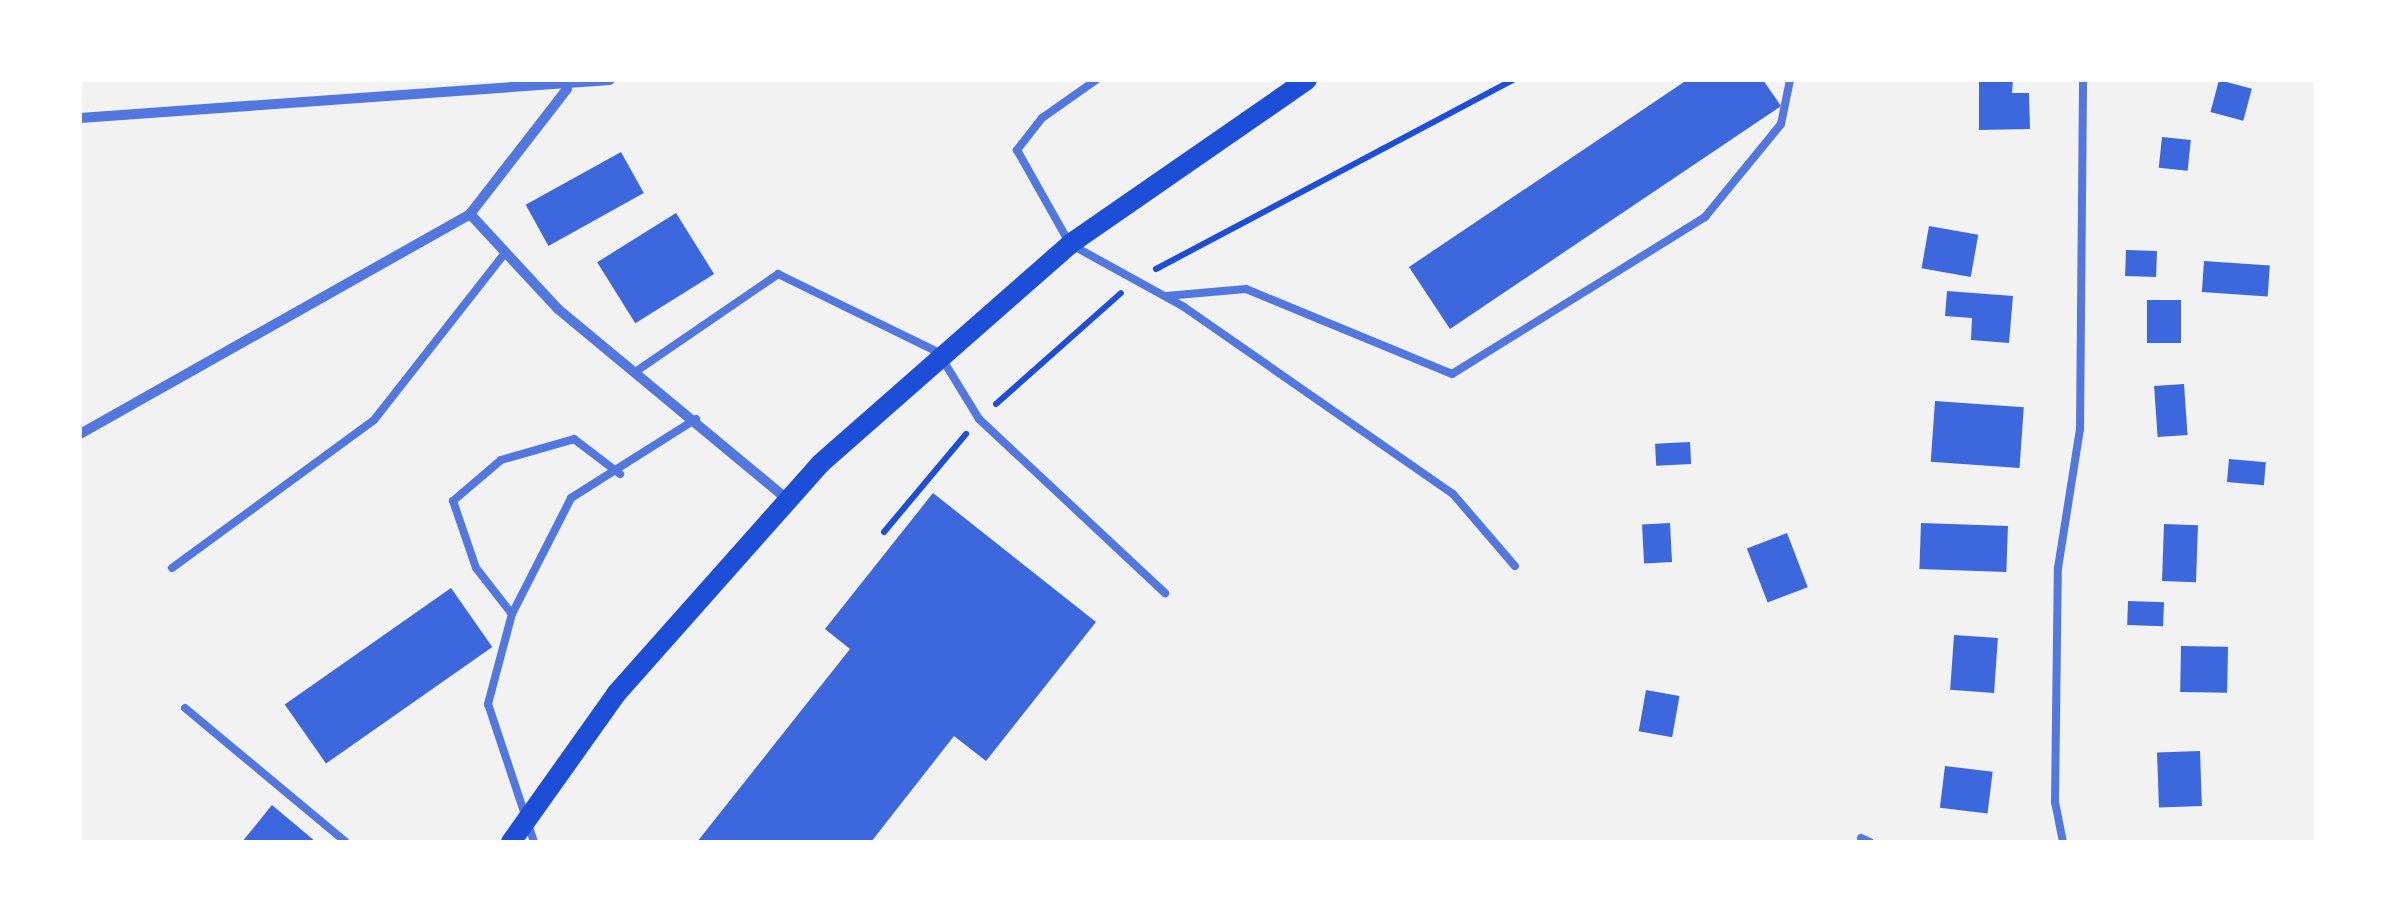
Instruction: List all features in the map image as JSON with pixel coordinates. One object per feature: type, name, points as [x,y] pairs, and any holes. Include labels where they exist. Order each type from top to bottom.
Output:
[{"type":"main road","points":[[523,836],[616,694],[787,498],[938,352],[1070,244],[1303,81]]},
{"type":"street","points":[[80,118],[567,88],[610,80]]},
{"type":"street","points":[[80,434],[470,214],[567,88]]},
{"type":"street","points":[[470,214],[558,309],[638,370],[787,498]]},
{"type":"lane","points":[[1096,80],[1042,118],[1017,150],[1070,244],[1166,296],[1453,494],[1516,566]]},
{"type":"lane","points":[[1166,296],[1246,289],[1452,374],[1705,217],[1780,124],[1790,80]]},
{"type":"lane","points":[[2063,842],[2055,802],[2058,568],[2080,428],[2083,80]]},
{"type":"lane","points":[[172,568],[374,420],[505,252]]},
{"type":"lane","points":[[638,370],[778,274],[938,352],[979,419],[1164,592]]},
{"type":"lane","points":[[523,836],[488,704],[512,614],[572,498],[620,474],[696,419]]},
{"type":"lane","points":[[512,614],[476,568],[452,501],[501,460],[574,439],[620,474]]},
{"type":"lane","points":[[185,708],[346,842]]},
{"type":"building","points":[[1687,80],[1763,80],[1781,106],[1450,329],[1409,267]]},
{"type":"building","points":[[1979,80],[2013,80],[2012,93],[2029,93],[2030,129],[1979,130]]},
{"type":"building","points":[[2219,80],[2252,89],[2243,121],[2210,112]]},
{"type":"building","points":[[2162,137],[2191,140],[2188,171],[2159,168]]},
{"type":"building","points":[[621,152],[644,193],[548,246],[526,205]]},
{"type":"building","points":[[676,213],[714,274],[635,323],[597,262]]},
{"type":"building","points":[[1929,226],[1978,235],[1971,277],[1922,268]]},
{"type":"building","points":[[2126,250],[2157,251],[2156,277],[2125,276]]},
{"type":"building","points":[[2204,261],[2270,266],[2268,297],[2202,292]]},
{"type":"building","points":[[1947,291],[2013,296],[2009,343],[1971,340],[1972,318],[1945,316]]},
{"type":"building","points":[[2147,300],[2181,300],[2181,343],[2147,343]]},
{"type":"building","points":[[2184,384],[2188,435],[2158,437],[2154,386]]},
{"type":"building","points":[[1935,401],[2024,407],[2020,468],[1931,462]]},
{"type":"building","points":[[1690,442],[1691,464],[1656,466],[1655,444]]},
{"type":"building","points":[[2229,459],[2266,462],[2264,485],[2227,482]]},
{"type":"building","points":[[933,493],[1096,622],[986,761],[954,736],[871,842],[697,842],[850,649],[825,629]]},
{"type":"building","points":[[1670,523],[1672,562],[1644,563],[1642,524]]},
{"type":"building","points":[[1921,523],[2008,526],[2006,572],[1919,569]]},
{"type":"building","points":[[2164,524],[2198,525],[2196,582],[2162,581]]},
{"type":"building","points":[[1787,533],[1808,587],[1768,603],[1747,548]]},
{"type":"building","points":[[451,588],[492,647],[326,763],[285,704]]},
{"type":"building","points":[[2128,601],[2164,602],[2163,626],[2127,625]]},
{"type":"building","points":[[1954,635],[1998,638],[1994,693],[1950,690]]},
{"type":"building","points":[[2181,646],[2228,647],[2227,693],[2180,692]]},
{"type":"building","points":[[1646,690],[1679,696],[1672,737],[1639,731]]},
{"type":"building","points":[[2200,751],[2202,806],[2159,807],[2157,753]]},
{"type":"building","points":[[1945,766],[1993,772],[1988,814],[1940,808]]},
{"type":"building","points":[[272,805],[316,842],[242,842]]}]
